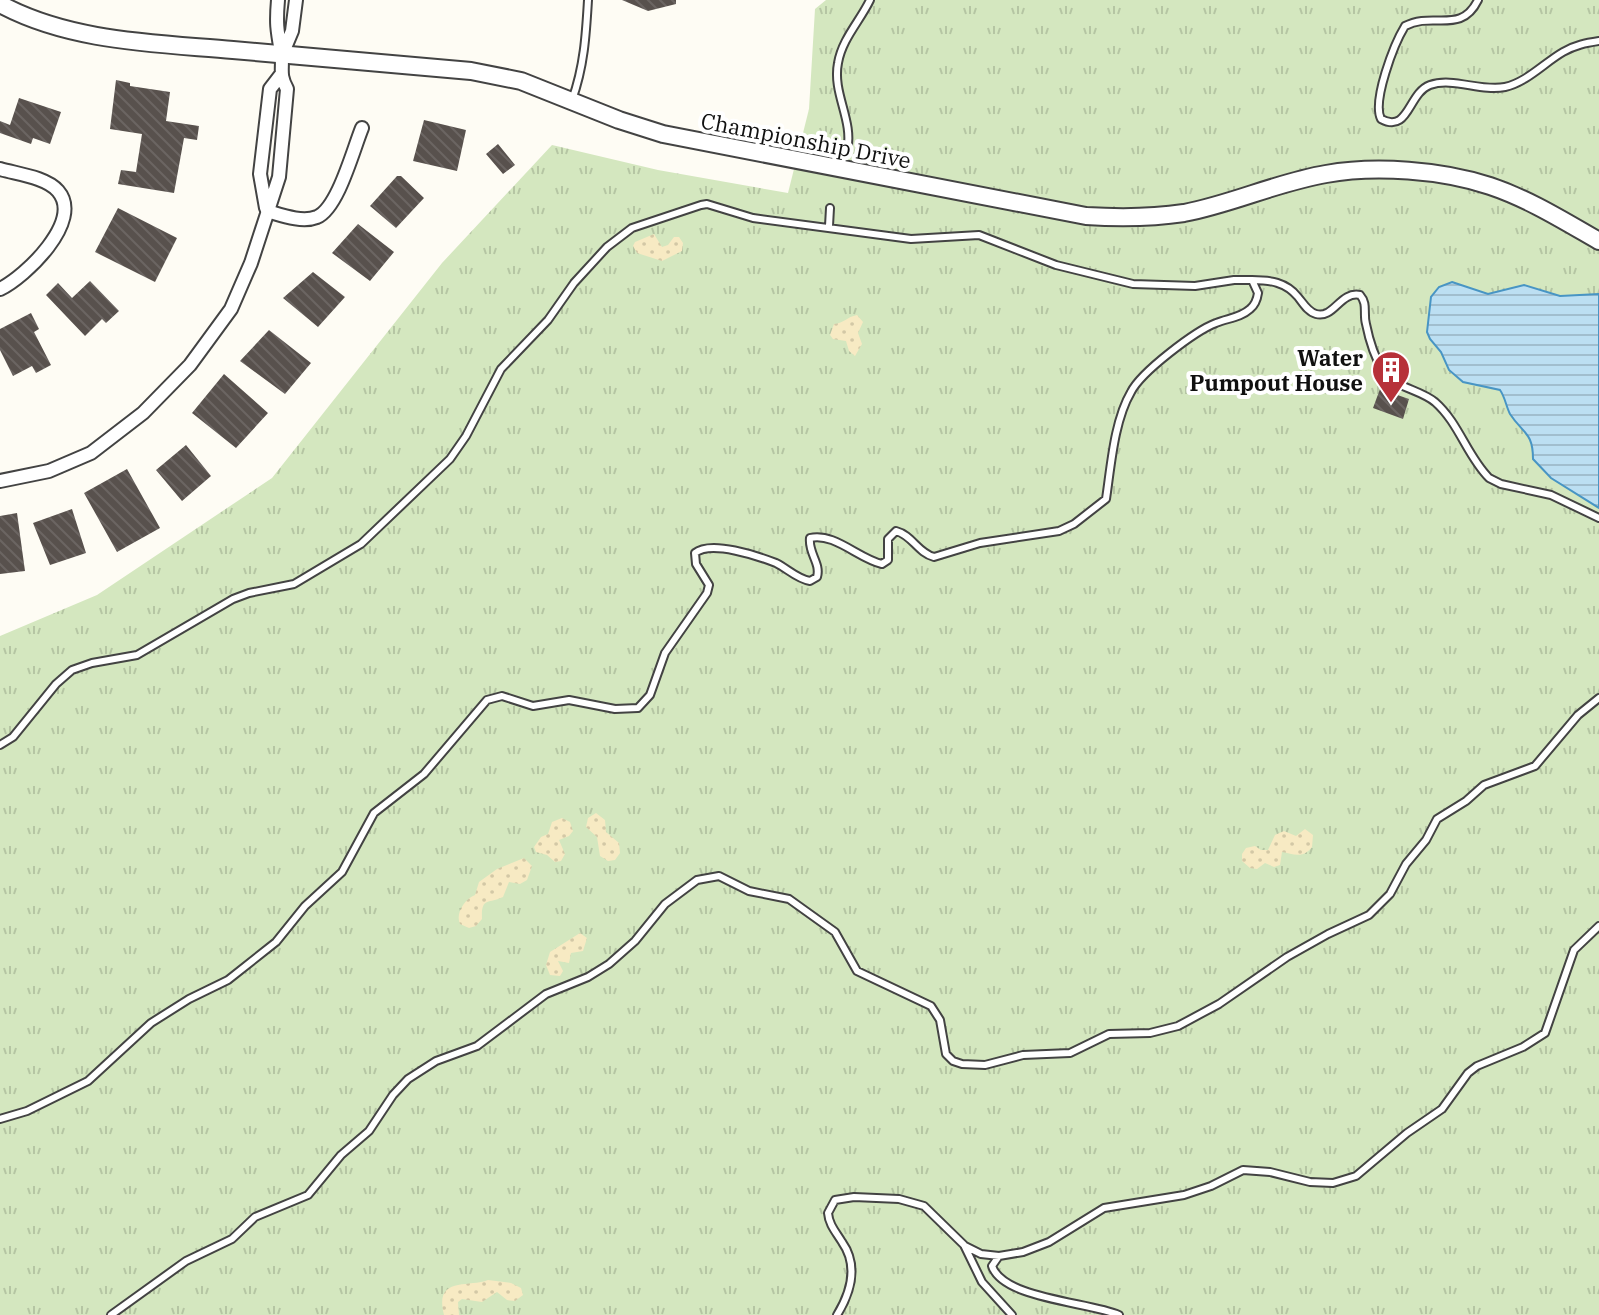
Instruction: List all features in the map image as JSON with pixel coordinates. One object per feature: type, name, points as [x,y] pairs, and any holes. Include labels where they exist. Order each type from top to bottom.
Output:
[{"type":"street","points":[[278,0],[275,29],[282,55]]},
{"type":"street","points":[[267,211],[260,174],[270,89],[280,76],[282,55],[292,31],[296,0]]},
{"type":"street","name":"Championship Drive","points":[[0,4],[69,30],[128,41],[471,71],[521,81],[663,134],[1086,216],[1149,218],[1187,212],[1325,174],[1364,170],[1431,174],[1488,185],[1527,201],[1599,241]]},
{"type":"street","points":[[0,481],[49,471],[91,453],[143,413],[190,365],[231,309],[251,263],[279,177],[287,89],[280,76]]},
{"type":"street","points":[[267,211],[302,219],[316,217],[328,208],[338,192],[362,128]]},
{"type":"street","points":[[0,169],[42,181],[60,193],[64,204],[63,221],[40,258],[0,289]]},
{"type":"lane","points":[[572,100],[581,76],[588,0]]},
{"type":"lane","points":[[847,151],[850,128],[838,85],[837,65],[844,43],[870,0]]},
{"type":"lane","points":[[1478,0],[1462,19],[1423,20],[1405,26],[1381,89],[1377,111],[1381,119],[1389,123],[1399,121],[1416,96],[1430,85],[1445,83],[1502,88],[1517,82],[1572,47],[1599,41]]},
{"type":"lane","points":[[0,745],[13,737],[56,684],[72,670],[137,655],[233,599],[294,584],[355,549],[450,459],[466,436],[501,369],[548,320],[574,283],[613,241],[632,228],[707,204],[753,218],[911,239],[979,235],[1056,265],[1133,284],[1195,286],[1252,280],[1276,282],[1286,286],[1311,312],[1320,315],[1330,312],[1346,296],[1360,295],[1365,301],[1369,337],[1385,373],[1392,381],[1422,393],[1440,407],[1489,478],[1501,484],[1551,495],[1599,518]]},
{"type":"lane","points":[[829,226],[830,208]]},
{"type":"lane","points":[[0,1119],[27,1111],[88,1081],[151,1023],[189,999],[228,980],[276,942],[305,906],[342,872],[374,813],[424,774],[487,700],[502,696],[533,706],[569,700],[626,710],[644,703],[650,695],[665,653],[707,593],[709,585],[694,560],[695,553],[702,548],[718,548],[764,559],[810,581],[819,573],[809,545],[813,536],[829,539],[882,564],[888,560],[888,539],[896,531],[934,557],[980,543],[1042,535],[1074,524],[1106,499],[1109,469],[1123,412],[1137,382],[1149,369],[1204,329],[1252,308],[1258,293],[1252,280]]},
{"type":"lane","points":[[111,1315],[186,1261],[232,1239],[255,1217],[308,1195],[341,1155],[369,1131],[393,1095],[408,1079],[436,1061],[477,1046],[546,994],[588,977],[609,964],[635,941],[665,904],[697,880],[719,876],[749,891],[783,896],[797,904],[835,932],[857,971],[931,1006],[939,1015],[946,1054],[953,1061],[985,1065],[1023,1055],[1070,1053],[1109,1034],[1166,1029],[1199,1016],[1287,957],[1369,915],[1390,894],[1437,819],[1466,801],[1484,785],[1535,766],[1578,715],[1599,698]]},
{"type":"lane","points":[[837,1315],[850,1288],[852,1270],[845,1246],[828,1219],[830,1205],[835,1200],[861,1197],[913,1201],[927,1209],[964,1245],[981,1254],[999,1256],[1023,1252],[1049,1242],[1104,1208],[1184,1195],[1243,1170],[1257,1170],[1310,1182],[1333,1183],[1356,1176],[1407,1133],[1442,1109],[1468,1073],[1477,1066],[1523,1047],[1545,1033],[1574,950],[1599,926]]},
{"type":"lane","points":[[964,1245],[982,1282],[1012,1315]]},
{"type":"lane","points":[[999,1256],[992,1266],[993,1271],[1007,1284],[1119,1315]]},
{"type":"green space","points":[[826,0],[1599,0],[1599,1315],[0,1315],[0,636],[97,595],[272,478],[442,263],[552,145],[658,170],[788,193],[809,109],[815,9]]},
{"type":"sand","points":[[654,234],[662,247],[674,237],[679,237],[683,243],[682,251],[662,261],[637,253],[633,246],[635,242]]},
{"type":"sand","points":[[857,315],[863,322],[858,333],[862,344],[855,356],[849,351],[846,341],[833,339],[830,335],[834,324]]},
{"type":"sand","points":[[596,813],[605,820],[606,832],[619,843],[620,853],[615,860],[608,861],[600,856],[597,837],[586,827],[588,818]]},
{"type":"sand","points":[[562,818],[570,822],[573,831],[559,840],[565,854],[561,861],[555,862],[547,855],[536,852],[534,847],[541,837],[548,834],[552,822]]},
{"type":"sand","points":[[1305,829],[1313,835],[1312,847],[1305,853],[1282,852],[1280,865],[1274,867],[1265,863],[1257,869],[1250,868],[1242,861],[1246,848],[1255,846],[1268,850],[1275,835],[1284,831],[1296,836]]},
{"type":"sand","points":[[524,858],[532,866],[527,880],[520,884],[509,882],[503,897],[486,902],[482,919],[476,926],[469,928],[460,924],[460,911],[475,895],[479,882],[497,869]]},
{"type":"sand","points":[[580,933],[587,938],[583,951],[571,953],[569,963],[558,961],[563,971],[560,976],[550,975],[546,965],[550,952]]},
{"type":"sand","points":[[488,1280],[511,1283],[521,1288],[523,1295],[515,1301],[507,1300],[497,1292],[482,1302],[462,1299],[458,1302],[459,1315],[444,1315],[442,1303],[448,1289]]},
{"type":"water","points":[[1452,282],[1488,294],[1524,285],[1560,296],[1599,294],[1599,508],[1551,478],[1533,459],[1529,438],[1510,414],[1500,390],[1463,382],[1449,370],[1427,332],[1431,297],[1439,287]]},
{"type":"building","points":[[622,0],[676,0],[676,4],[648,11]]},
{"type":"building","points":[[116,80],[130,83],[130,86],[170,92],[166,121],[199,126],[197,140],[184,138],[174,193],[118,184],[121,170],[136,172],[142,134],[110,129]]},
{"type":"building","points":[[19,98],[61,112],[50,144],[33,138],[31,144],[0,133],[0,121],[10,125]]},
{"type":"building","points":[[424,120],[466,130],[457,171],[413,161]]},
{"type":"building","points":[[498,144],[515,165],[503,174],[486,154]]},
{"type":"building","points":[[397,176],[401,176],[424,198],[396,228],[370,206]]},
{"type":"building","points":[[118,208],[177,238],[155,282],[95,252]]},
{"type":"building","points":[[358,224],[394,252],[370,281],[332,253]]},
{"type":"building","points":[[313,272],[345,297],[318,327],[283,298]]},
{"type":"building","points":[[90,281],[119,311],[106,323],[102,319],[85,336],[46,295],[58,283],[72,298]]},
{"type":"building","points":[[31,313],[39,329],[34,332],[51,365],[36,373],[32,366],[13,376],[0,350],[0,329]]},
{"type":"building","points":[[269,330],[311,363],[285,394],[240,361]]},
{"type":"building","points":[[224,374],[268,413],[236,448],[192,413]]},
{"type":"building","name":"Water Pumpout House","points":[[1380,389],[1409,399],[1403,419],[1373,408]]},
{"type":"building","points":[[186,445],[211,476],[182,501],[156,470]]},
{"type":"building","points":[[127,469],[160,528],[117,552],[84,493]]},
{"type":"building","points":[[72,509],[86,553],[50,565],[33,523]]},
{"type":"building","points":[[17,513],[25,571],[0,574],[0,516]]},
{"type":"place","name":"Water Pumpout House","points":[[1391,404]]}]
